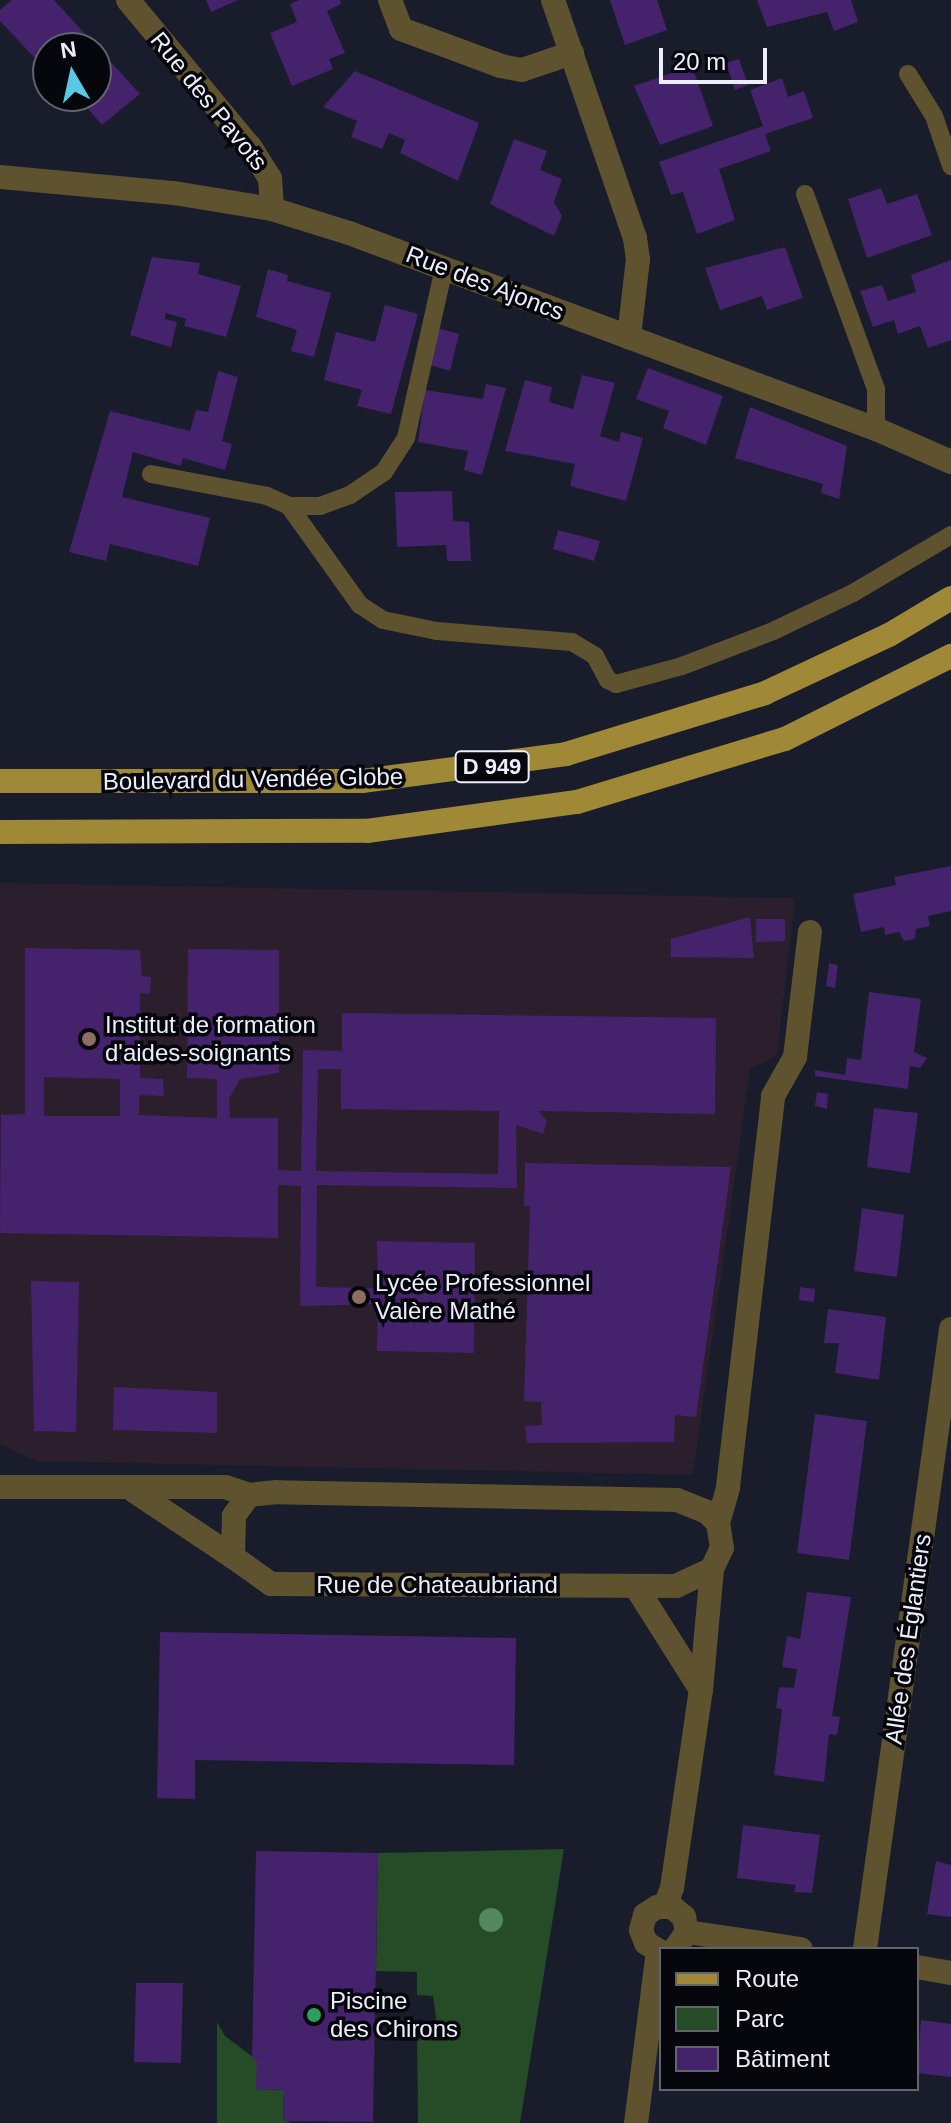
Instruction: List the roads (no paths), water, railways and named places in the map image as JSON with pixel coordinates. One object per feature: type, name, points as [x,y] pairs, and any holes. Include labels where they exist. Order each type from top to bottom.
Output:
[{"type":"main road","name":"Boulevard du Vendée Globe","points":[[0,781],[362,781],[566,754],[765,693],[889,635],[951,598]]},
{"type":"main road","name":"D 949","points":[[0,832],[367,831],[563,805],[648,785],[785,739],[951,656]]},
{"type":"street","name":"Rue des Pavots","points":[[128,0],[251,148],[270,178],[272,209]]},
{"type":"street","points":[[390,0],[401,29],[501,66],[522,70],[572,53]]},
{"type":"street","points":[[553,0],[635,238],[638,259],[629,337]]},
{"type":"street","name":"Rue des Ajoncs","points":[[0,177],[174,193],[272,209],[444,268],[876,429],[951,462]]},
{"type":"street","points":[[665,1906],[672,1888],[701,1690],[712,1569],[722,1548],[718,1523],[728,1487],[773,1096],[795,1057],[810,932]]},
{"type":"street","name":"Allée des Églantiers","points":[[865,1947],[951,1329]]},
{"type":"street","points":[[0,1487],[134,1491],[225,1487],[249,1495],[677,1500],[695,1504],[718,1523]]},
{"type":"street","name":"Rue de Chateaubriand","points":[[134,1491],[271,1584],[676,1586],[712,1569]]},
{"type":"street","points":[[233,1557],[234,1516],[249,1495]]},
{"type":"street","points":[[636,1587],[701,1690]]},
{"type":"street","points":[[670,1946],[679,1911],[665,1906],[651,1910],[641,1922],[642,1937],[670,1946],[714,1947]]},
{"type":"street","points":[[919,1967],[951,1973]]},
{"type":"street","points":[[636,2123],[659,2003]]},
{"type":"lane","points":[[908,74],[934,116],[951,166]]},
{"type":"lane","points":[[805,194],[876,389],[876,429]]},
{"type":"lane","points":[[151,474],[267,496],[289,506],[320,506],[384,472],[406,438],[444,268]]},
{"type":"lane","points":[[289,506],[360,605],[383,620],[437,631],[572,642],[595,656],[608,680],[616,684],[682,666],[773,631],[853,593],[951,535]]},
{"type":"place","name":"Institut de formation d'aides-soignants","points":[[89,1039]]},
{"type":"place","name":"Lycée Professionnel Valère Mathé","points":[[359,1297]]},
{"type":"place","name":"Piscine des Chirons","points":[[314,2015]]}]
